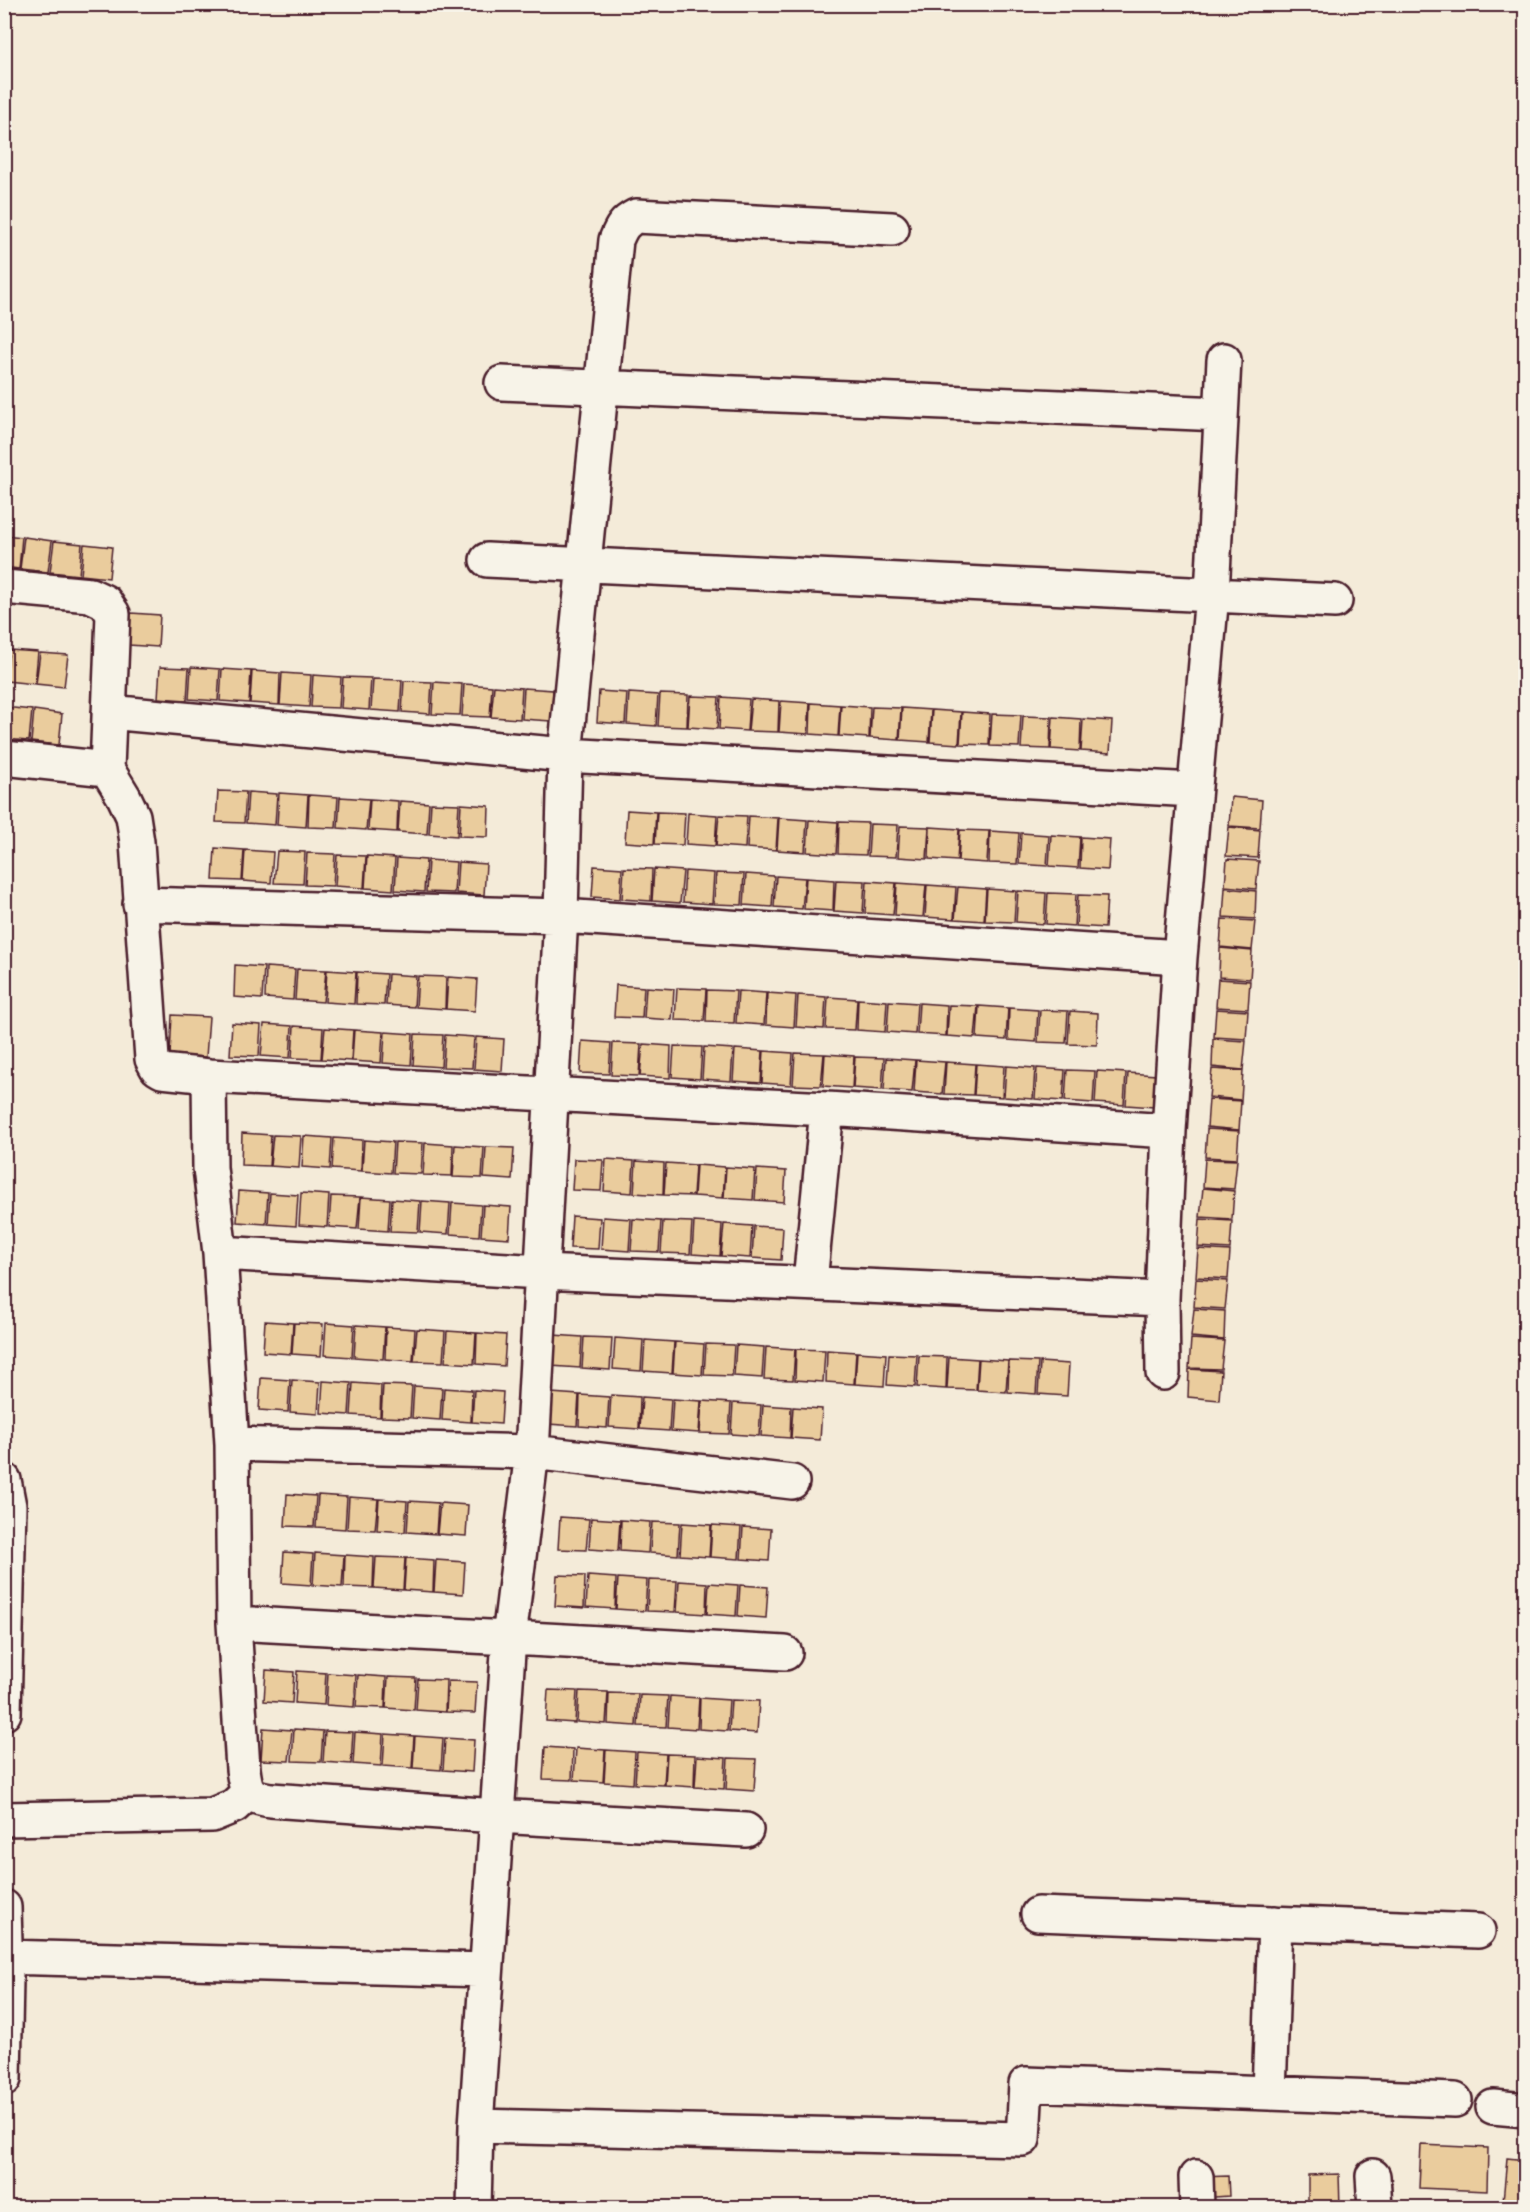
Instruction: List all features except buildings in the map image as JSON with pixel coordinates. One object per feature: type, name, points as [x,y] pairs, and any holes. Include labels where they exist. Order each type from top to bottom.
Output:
[{"type":"street","points":[[474,2208],[476,2126],[509,1638],[532,1452],[561,916],[565,754],[616,240],[621,227],[636,216],[892,229]]},
{"type":"street","points":[[1163,1373],[1162,1299],[1169,1131],[1180,957],[1212,594],[1224,360]]},
{"type":"street","points":[[502,383],[1221,414]]},
{"type":"street","points":[[487,560],[1335,600]]},
{"type":"street","points":[[4,587],[90,595],[105,602],[113,614],[107,769],[124,797],[132,816],[140,865],[140,904],[153,1064],[162,1071],[209,1076],[827,1109],[1169,1131]]},
{"type":"street","points":[[109,712],[565,754],[1194,790]]},
{"type":"street","points":[[4,758],[107,769]]},
{"type":"street","points":[[140,904],[561,916],[1180,957]]},
{"type":"street","points":[[209,1076],[210,1168],[220,1253],[232,1444],[234,1623],[243,1769],[249,1792],[254,1796],[272,1800],[496,1816],[746,1830]]},
{"type":"street","points":[[810,1282],[827,1109]]},
{"type":"street","points":[[220,1253],[541,1272],[1162,1299]]},
{"type":"street","points":[[232,1444],[532,1452],[792,1482]]},
{"type":"street","points":[[4,1480],[9,1506],[4,1713]]},
{"type":"street","points":[[234,1623],[785,1653]]},
{"type":"street","points":[[4,1819],[212,1815],[234,1806],[249,1792]]},
{"type":"street","points":[[4,1907],[4,2079]]},
{"type":"street","points":[[1038,1914],[1478,1931]]},
{"type":"street","points":[[1269,2093],[1275,1923]]},
{"type":"street","points":[[5,1957],[486,1970]]},
{"type":"street","points":[[476,2126],[1023,2139],[1026,2084],[1455,2100]]},
{"type":"street","points":[[1493,2107],[1526,2110]]}]
